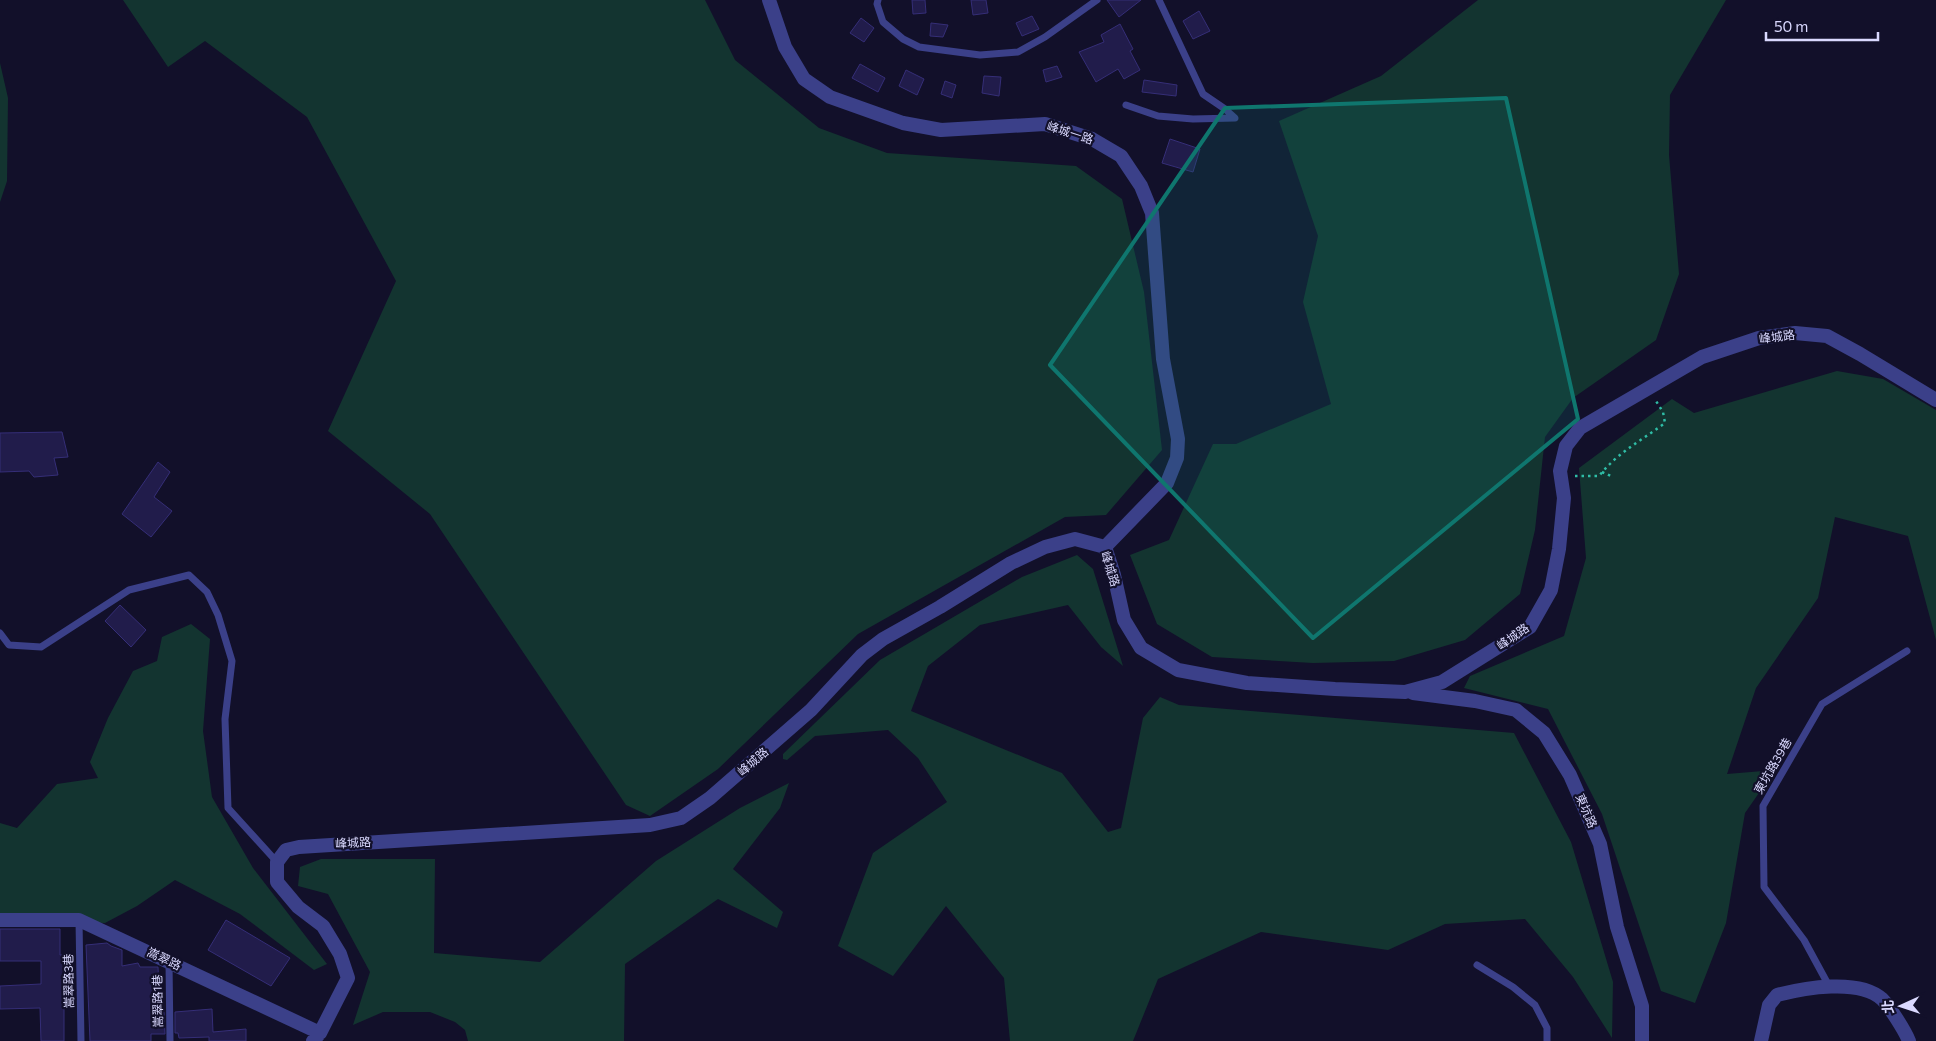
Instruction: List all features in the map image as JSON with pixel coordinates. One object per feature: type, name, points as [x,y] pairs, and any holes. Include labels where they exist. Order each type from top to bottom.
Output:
[{"type":"street","name":"峰城一路","points":[[769,0],[785,47],[804,79],[830,97],[903,123],[941,130],[1045,124],[1092,139],[1121,156],[1141,186],[1152,213],[1163,359],[1178,439],[1177,458],[1167,484],[1105,547]]},
{"type":"street","name":"峰城路","points":[[277,862],[286,850],[299,847],[640,826],[681,818],[710,798],[804,716],[862,655],[883,639],[940,607],[1010,563],[1045,547],[1074,539],[1105,547],[1114,575],[1124,620],[1142,648],[1178,670],[1247,683],[1335,689],[1405,692],[1442,682],[1530,627],[1551,590],[1559,549],[1564,498],[1560,471],[1566,446],[1580,428],[1644,390],[1702,357],[1759,338],[1795,333],[1827,336],[1936,400]]},
{"type":"street","name":"東坑路","points":[[1405,692],[1475,701],[1516,710],[1544,733],[1570,775],[1600,844],[1617,927],[1642,1006],[1642,1041]]},
{"type":"street","points":[[277,862],[278,882],[298,907],[323,926],[340,954],[348,978],[317,1037]]},
{"type":"street","name":"嵩翠路","points":[[0,920],[79,920],[169,961],[317,1037]]},
{"type":"street","points":[[1760,1041],[1769,1005],[1777,995],[1829,986],[1862,989],[1882,999],[1906,1033],[1909,1041]]},
{"type":"lane","points":[[878,0],[876,4],[883,22],[903,39],[919,47],[980,55],[1018,52],[1097,0]]},
{"type":"lane","points":[[1126,106],[1158,116],[1193,120],[1235,118],[1203,94],[1159,0]]},
{"type":"lane","points":[[0,633],[9,645],[41,648],[129,590],[189,575],[206,592],[218,615],[232,661],[225,719],[228,808],[277,862]]},
{"type":"lane","name":"東坑路39巷","points":[[1829,986],[1804,940],[1764,887],[1763,806],[1822,704],[1907,651]]},
{"type":"lane","name":"嵩翠路3巷","points":[[79,920],[81,1041]]},
{"type":"lane","name":"嵩翠路1巷","points":[[169,961],[170,1041]]},
{"type":"lane","points":[[1476,965],[1513,987],[1535,1005],[1548,1028],[1547,1041]]},
{"type":"path","points":[[1560,471],[1568,476],[1599,476],[1628,448],[1665,423],[1663,412],[1654,397],[1644,390]]},
{"type":"path","points":[[1602,472],[1613,477]]},
{"type":"highlighted area","points":[[1506,98],[1578,419],[1313,638],[1050,365],[1225,108]]},
{"type":"green space","points":[[123,0],[705,0],[735,60],[819,128],[887,153],[1076,166],[1122,199],[1144,292],[1162,450],[1106,515],[1065,517],[858,634],[718,769],[650,816],[626,805],[430,514],[328,431],[396,281],[307,117],[205,41],[168,67]]},
{"type":"green space","points":[[1478,0],[1726,0],[1670,95],[1669,155],[1679,274],[1656,340],[1573,398],[1545,437],[1535,530],[1520,594],[1465,640],[1394,661],[1313,663],[1212,657],[1157,624],[1130,555],[1169,540],[1213,444],[1236,444],[1331,404],[1303,302],[1318,236],[1279,121],[1381,76]]},
{"type":"green space","points":[[0,63],[8,98],[7,181],[0,202]]},
{"type":"green space","points":[[1837,371],[1883,379],[1936,410],[1936,640],[1908,536],[1835,517],[1818,598],[1756,688],[1727,774],[1775,770],[1745,813],[1726,923],[1695,1003],[1661,991],[1602,814],[1548,709],[1464,688],[1470,676],[1564,636],[1586,558],[1579,468],[1672,399],[1694,413]]},
{"type":"green space","points":[[1077,555],[1093,569],[1123,666],[1101,647],[1068,605],[980,625],[928,666],[911,711],[1062,773],[1108,832],[1121,828],[1143,718],[1160,697],[1179,705],[1514,733],[1571,842],[1613,982],[1612,1038],[1573,977],[1525,919],[1445,924],[1388,950],[1261,932],[1158,979],[1133,1041],[1010,1041],[1004,978],[946,906],[893,976],[838,946],[873,853],[947,802],[918,758],[888,730],[815,736],[787,760],[783,759],[783,754],[880,660],[1022,577]]},
{"type":"green space","points":[[191,624],[210,639],[203,731],[212,797],[253,868],[327,964],[314,970],[240,914],[175,880],[137,906],[105,923],[0,919],[0,823],[17,828],[57,784],[98,778],[90,762],[108,718],[133,671],[157,661],[162,637]]},
{"type":"green space","points":[[789,783],[780,808],[733,869],[783,912],[777,928],[718,899],[625,964],[624,1041],[468,1041],[465,1030],[455,1022],[430,1012],[383,1012],[353,1025],[370,972],[328,894],[298,886],[300,867],[321,859],[435,859],[434,953],[540,962],[656,861],[740,808]]},
{"type":"building","points":[[912,0],[925,0],[926,13],[913,14]]},
{"type":"building","points":[[971,0],[986,0],[988,13],[973,15]]},
{"type":"building","points":[[1107,0],[1141,0],[1119,17]]},
{"type":"building","points":[[1199,11],[1210,31],[1193,39],[1183,21]]},
{"type":"building","points":[[1032,16],[1039,29],[1022,36],[1016,23]]},
{"type":"building","points":[[861,18],[874,28],[864,42],[850,33]]},
{"type":"building","points":[[931,23],[948,25],[943,37],[930,36]]},
{"type":"building","points":[[1120,24],[1133,49],[1130,51],[1140,70],[1124,79],[1118,69],[1096,82],[1079,52],[1104,42],[1101,35]]},
{"type":"building","points":[[860,64],[885,78],[878,92],[852,78]]},
{"type":"building","points":[[1057,66],[1062,77],[1046,82],[1043,70]]},
{"type":"building","points":[[906,70],[924,79],[917,95],[899,86]]},
{"type":"building","points":[[984,76],[1001,77],[999,96],[982,93]]},
{"type":"building","points":[[1144,80],[1177,85],[1176,96],[1142,92]]},
{"type":"building","points":[[945,81],[956,85],[952,98],[941,94]]},
{"type":"building","points":[[1170,139],[1200,149],[1193,172],[1162,163]]},
{"type":"building","points":[[62,432],[68,457],[54,458],[58,475],[34,477],[29,471],[0,472],[0,433]]},
{"type":"building","points":[[158,462],[170,472],[154,497],[172,511],[151,537],[122,514]]},
{"type":"building","points":[[120,605],[146,630],[131,647],[105,621]]},
{"type":"building","points":[[226,920],[290,958],[271,986],[208,950]]},
{"type":"building","points":[[0,929],[60,929],[60,955],[64,955],[64,1041],[41,1041],[40,1008],[0,1009],[0,986],[41,984],[41,961],[0,961]]},
{"type":"building","points":[[107,943],[122,950],[122,966],[138,963],[140,967],[158,967],[160,1008],[163,1008],[164,1013],[165,1034],[151,1034],[151,1041],[90,1041],[86,945]]},
{"type":"building","points":[[212,1009],[213,1032],[246,1029],[246,1041],[209,1041],[209,1037],[179,1038],[178,1033],[175,1033],[175,1012]]}]
